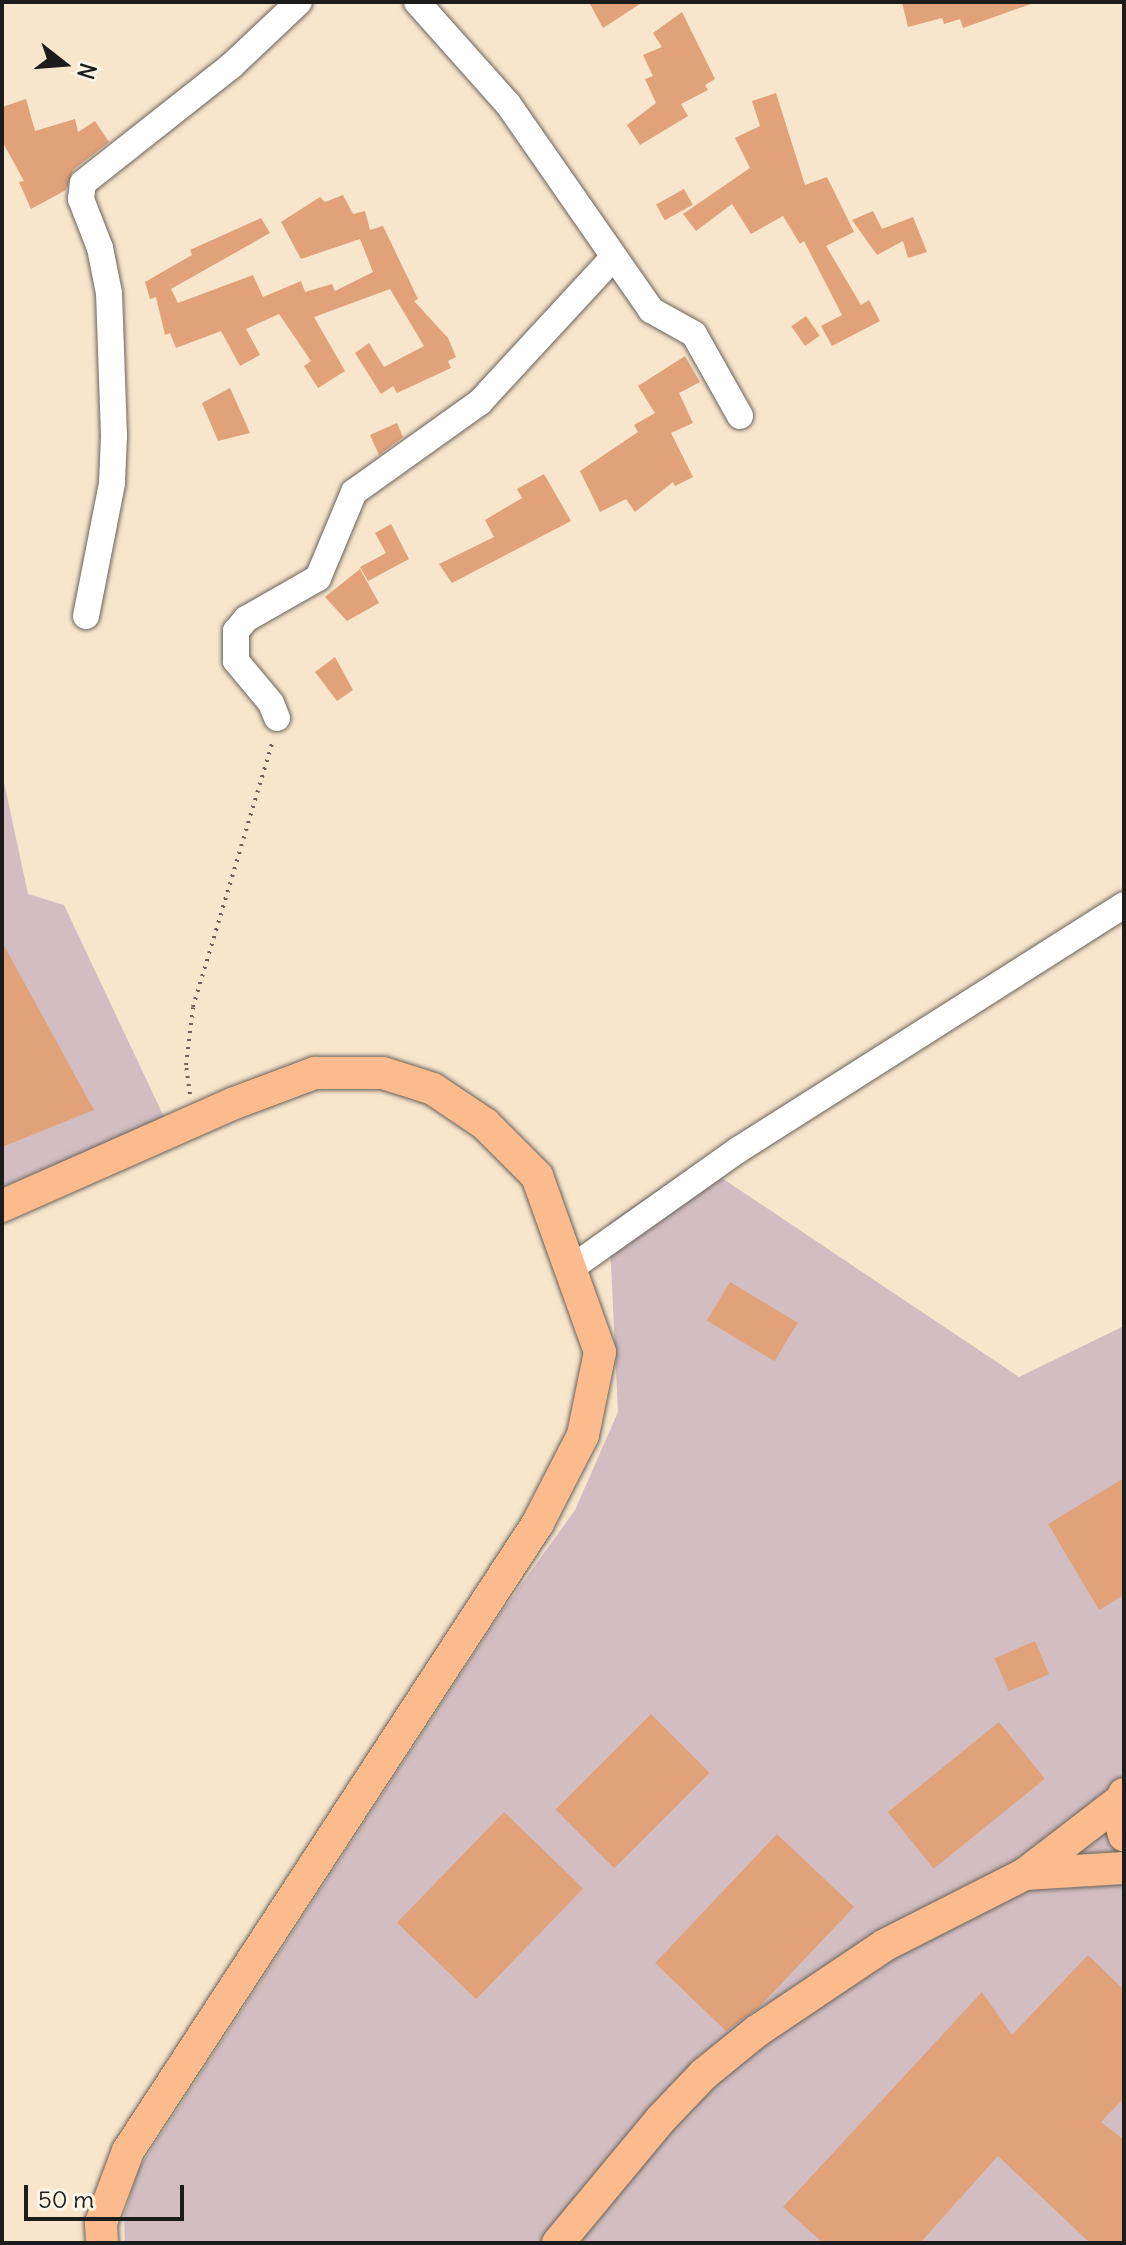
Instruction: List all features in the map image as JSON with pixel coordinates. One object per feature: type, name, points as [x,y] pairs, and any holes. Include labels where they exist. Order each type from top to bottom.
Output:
[{"type":"main road","points":[[2,1206],[194,1120],[315,1073],[383,1073],[433,1089],[485,1124],[537,1176],[600,1352],[583,1435],[538,1523],[128,2151],[101,2223],[102,2243]]},
{"type":"main road","points":[[1123,1797],[1124,1835]]},
{"type":"main road","points":[[558,2243],[661,2119],[704,2074],[757,2031],[885,1945],[1025,1874],[1123,1797]]},
{"type":"main road","points":[[1025,1874],[1124,1868]]},
{"type":"street","points":[[86,616],[112,483],[114,436],[109,293],[100,248],[81,199],[83,183],[231,66],[299,2]]},
{"type":"street","points":[[417,2],[508,104],[651,310],[694,334],[740,416]]},
{"type":"street","points":[[277,718],[271,703],[236,661],[236,631],[246,619],[318,578],[354,492],[480,402],[613,258]]},
{"type":"street","points":[[570,1269],[738,1150],[1124,905]]},
{"type":"path","points":[[194,1120],[186,1065],[193,1007],[277,718]]},
{"type":"shaded area","points":[[2,773],[28,894],[64,905],[165,1119],[2,1187]]},
{"type":"shaded area","points":[[698,1162],[1019,1377],[1124,1326],[1124,2243],[125,2243],[124,2216],[139,2168],[498,1617],[575,1510],[618,1412],[609,1223]]},
{"type":"building","points":[[589,2],[643,2],[603,28]]},
{"type":"building","points":[[902,2],[1031,4],[963,28],[960,19],[944,24],[942,18],[908,27]]},
{"type":"building","points":[[682,12],[715,79],[705,85],[708,90],[681,104],[688,116],[640,145],[627,125],[656,103],[645,79],[653,76],[643,55],[662,47],[653,33]]},
{"type":"building","points":[[776,93],[805,185],[827,177],[854,232],[826,246],[861,305],[869,300],[880,321],[832,346],[821,326],[842,315],[804,241],[800,244],[783,216],[751,234],[732,204],[696,231],[683,214],[750,168],[735,138],[760,126],[752,101]]},
{"type":"building","points":[[26,99],[35,131],[75,119],[78,132],[95,121],[109,142],[73,170],[66,190],[31,209],[19,182],[24,181],[2,141],[2,107]]},
{"type":"building","points":[[684,189],[693,205],[665,220],[656,205]]},
{"type":"building","points":[[343,195],[353,214],[365,211],[370,230],[383,226],[418,299],[414,301],[448,338],[456,357],[448,361],[451,368],[397,393],[393,386],[381,394],[355,353],[369,343],[384,367],[424,346],[390,289],[314,317],[345,371],[318,388],[304,366],[311,361],[279,314],[246,329],[260,355],[240,366],[221,331],[176,348],[170,333],[165,335],[156,297],[150,299],[145,282],[192,255],[190,250],[261,218],[270,233],[171,289],[178,303],[253,275],[263,297],[301,281],[305,292],[332,284],[335,291],[373,272],[360,239],[301,259],[281,222],[320,197],[325,202]]},
{"type":"building","points":[[873,211],[882,229],[913,217],[927,252],[908,258],[903,241],[877,255],[852,220]]},
{"type":"building","points":[[806,316],[820,336],[805,346],[791,326]]},
{"type":"building","points":[[685,356],[700,382],[679,393],[693,423],[671,433],[693,477],[675,486],[673,482],[635,512],[626,499],[600,512],[580,471],[638,432],[634,425],[655,413],[638,386]]},
{"type":"building","points":[[230,388],[250,433],[218,441],[202,403]]},
{"type":"building","points":[[397,423],[403,437],[379,455],[370,435]]},
{"type":"building","points":[[544,474],[571,521],[452,583],[439,564],[494,537],[485,520],[522,498],[517,489]]},
{"type":"building","points":[[391,524],[409,559],[368,581],[360,567],[386,553],[375,533]]},
{"type":"building","points":[[360,569],[379,603],[347,621],[325,597]]},
{"type":"building","points":[[335,657],[353,690],[337,701],[315,672]]},
{"type":"building","points":[[2,942],[94,1110],[2,1147]]},
{"type":"building","points":[[730,1282],[798,1323],[775,1361],[707,1321]]},
{"type":"building","points":[[1124,1478],[1124,1595],[1099,1610],[1048,1524]]},
{"type":"building","points":[[1035,1641],[1049,1674],[1009,1691],[994,1658]]},
{"type":"building","points":[[651,1714],[710,1773],[614,1868],[556,1809]]},
{"type":"building","points":[[999,1722],[1045,1779],[934,1869],[888,1812]]},
{"type":"building","points":[[504,1812],[583,1888],[476,1999],[397,1923]]},
{"type":"building","points":[[777,1834],[854,1907],[760,2006],[726,2031],[655,1963]]},
{"type":"building","points":[[1088,1955],[1124,1990],[1124,2098],[1101,2122],[1124,2140],[1124,2243],[1090,2243],[998,2156],[920,2243],[823,2243],[783,2207],[982,1992],[1012,2035]]}]
